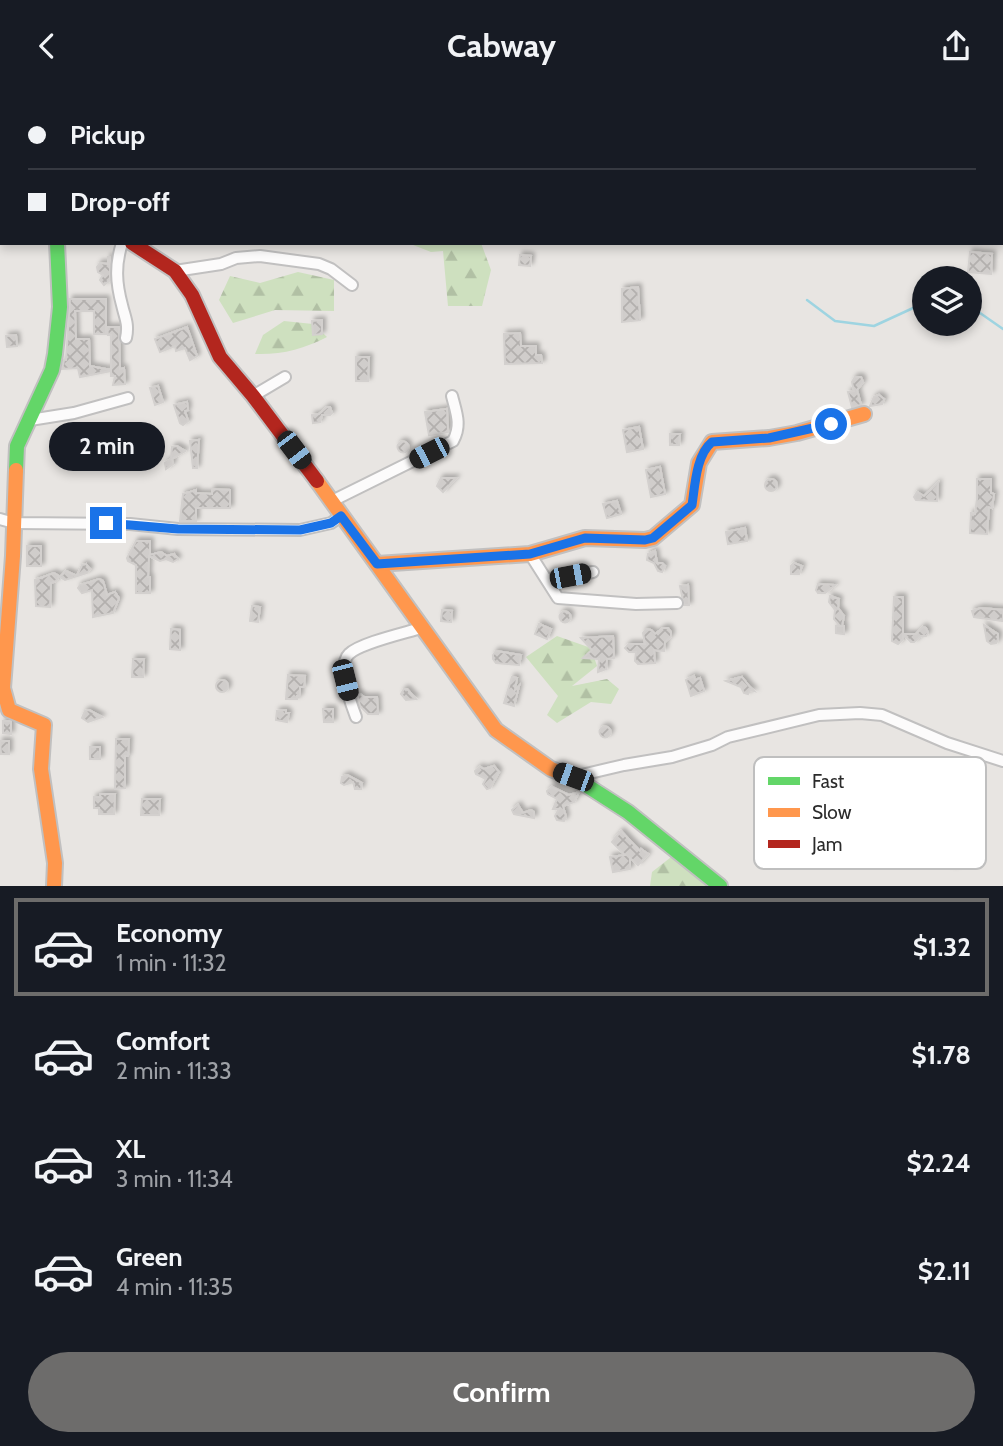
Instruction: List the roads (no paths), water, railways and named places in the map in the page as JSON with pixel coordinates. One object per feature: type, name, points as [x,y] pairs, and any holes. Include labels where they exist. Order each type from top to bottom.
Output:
[{"type":"street","points":[[54,886],[55,863],[41,769],[44,725],[9,711],[3,688],[7,521],[17,446],[52,370],[60,328],[57,245]]},
{"type":"street","points":[[121,245],[117,259],[117,280],[128,322],[126,338]]},
{"type":"street","points":[[150,248],[175,271],[192,295],[220,357],[253,396],[332,501],[496,730],[530,756],[551,769],[573,777],[628,812],[720,886]]},
{"type":"street","points":[[175,271],[221,264],[236,258],[260,256],[319,264],[331,269],[352,285]]},
{"type":"street","points":[[253,396],[285,377]]},
{"type":"street","points":[[332,501],[453,441],[458,431],[458,419],[452,396]]},
{"type":"street","points":[[30,420],[74,413],[128,398]]},
{"type":"street","points":[[377,564],[530,554],[585,538],[634,541],[653,538],[692,505],[696,479],[706,447],[712,442],[787,435],[864,414]]},
{"type":"street","points":[[7,521],[130,524],[178,529],[300,530],[331,523],[341,516]]},
{"type":"street","points":[[530,554],[558,598],[636,604],[677,603]]},
{"type":"street","points":[[548,580],[593,572]]},
{"type":"street","points":[[356,717],[345,680],[345,660],[349,653],[421,628]]},
{"type":"street","points":[[573,777],[672,757],[712,745],[728,737],[818,715],[860,713],[882,715],[947,743],[1003,761]]},
{"type":"waterway","points":[[807,300],[835,321],[874,326],[912,309]]},
{"type":"waterway","points":[[982,314],[1003,329]]}]
